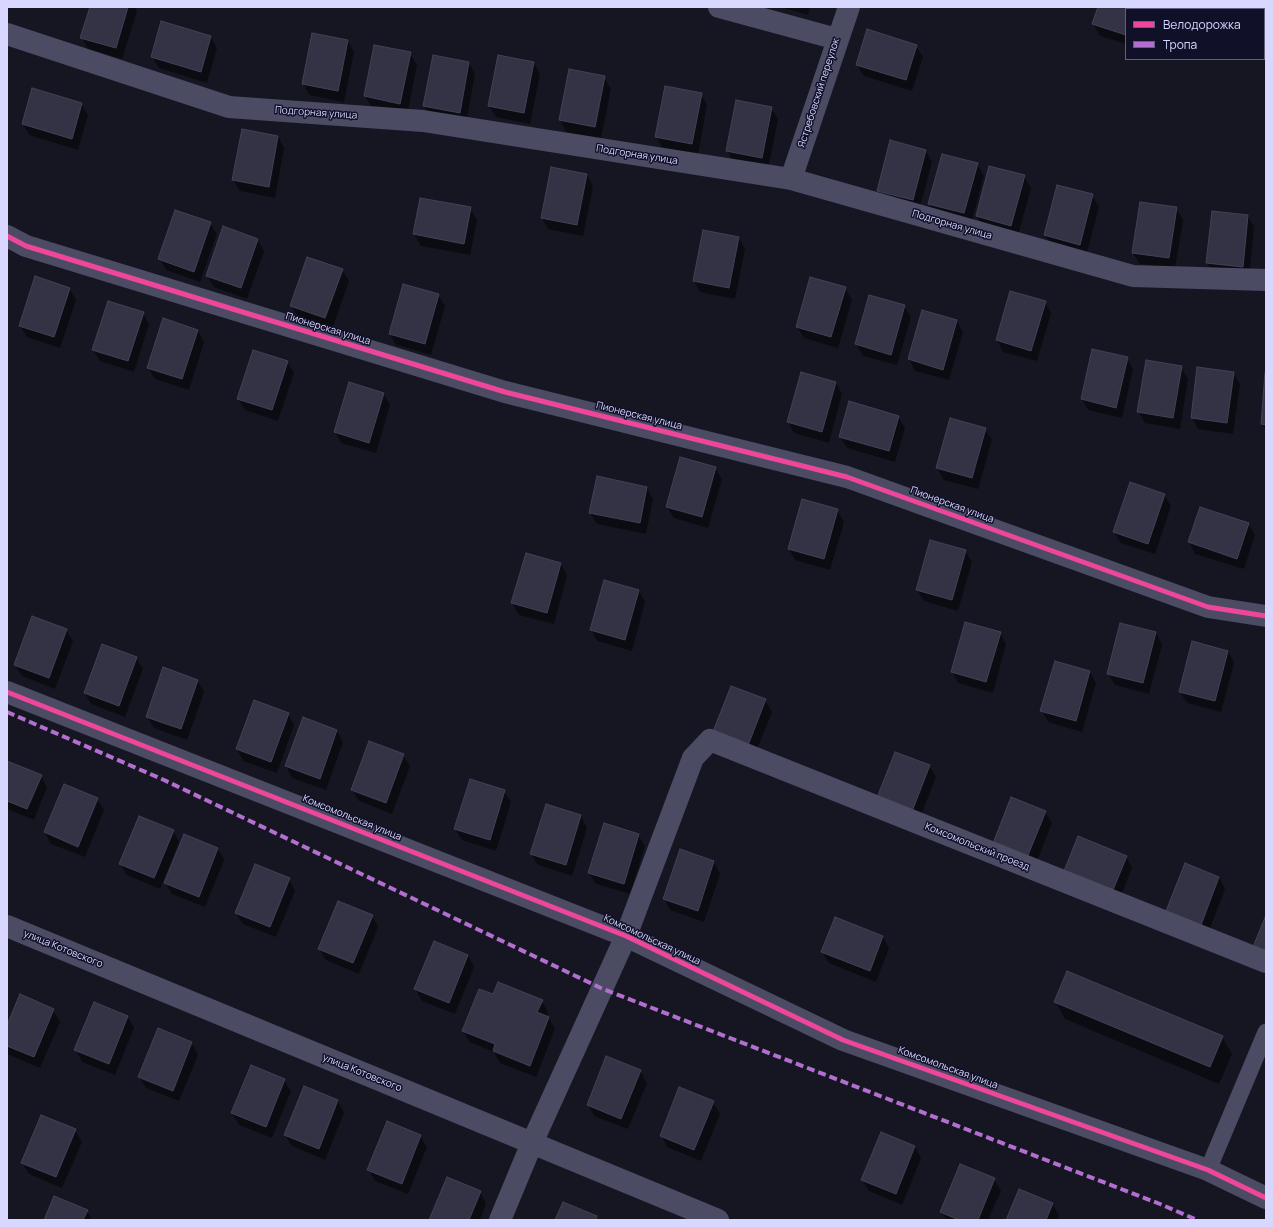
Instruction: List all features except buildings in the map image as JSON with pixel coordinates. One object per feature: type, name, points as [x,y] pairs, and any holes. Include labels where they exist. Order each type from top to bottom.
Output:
[{"type":"street","points":[[720,7],[837,39]]},
{"type":"street","name":"Ястребовский переулок","points":[[791,179],[849,7]]},
{"type":"street","name":"Подгорная улица","points":[[7,34],[229,107],[423,121],[791,179],[1133,276],[1266,280]]},
{"type":"street","name":"Пионерская улица","points":[[7,236],[26,246],[505,392],[847,477],[1208,607],[1266,616]]},
{"type":"street","name":"Комсомольская улица","points":[[7,692],[626,936],[843,1040],[1208,1170],[1266,1198]]},
{"type":"street","name":"Комсомольский проезд","points":[[626,936],[693,758],[710,740],[1266,962]]},
{"type":"street","name":"улица Котовского","points":[[7,926],[718,1220]]},
{"type":"street","points":[[500,1220],[532,1143],[626,936]]},
{"type":"lane","points":[[1208,1170],[1266,1032]]},
{"type":"marked path","points":[[7,712],[164,780],[603,989],[1160,1204],[1197,1220]]},
{"type":"cycle path","points":[[7,236],[26,246],[505,392],[847,477],[1208,607],[1266,616]]},
{"type":"cycle path","points":[[7,692],[626,936],[843,1040],[1208,1170],[1266,1198]]}]
